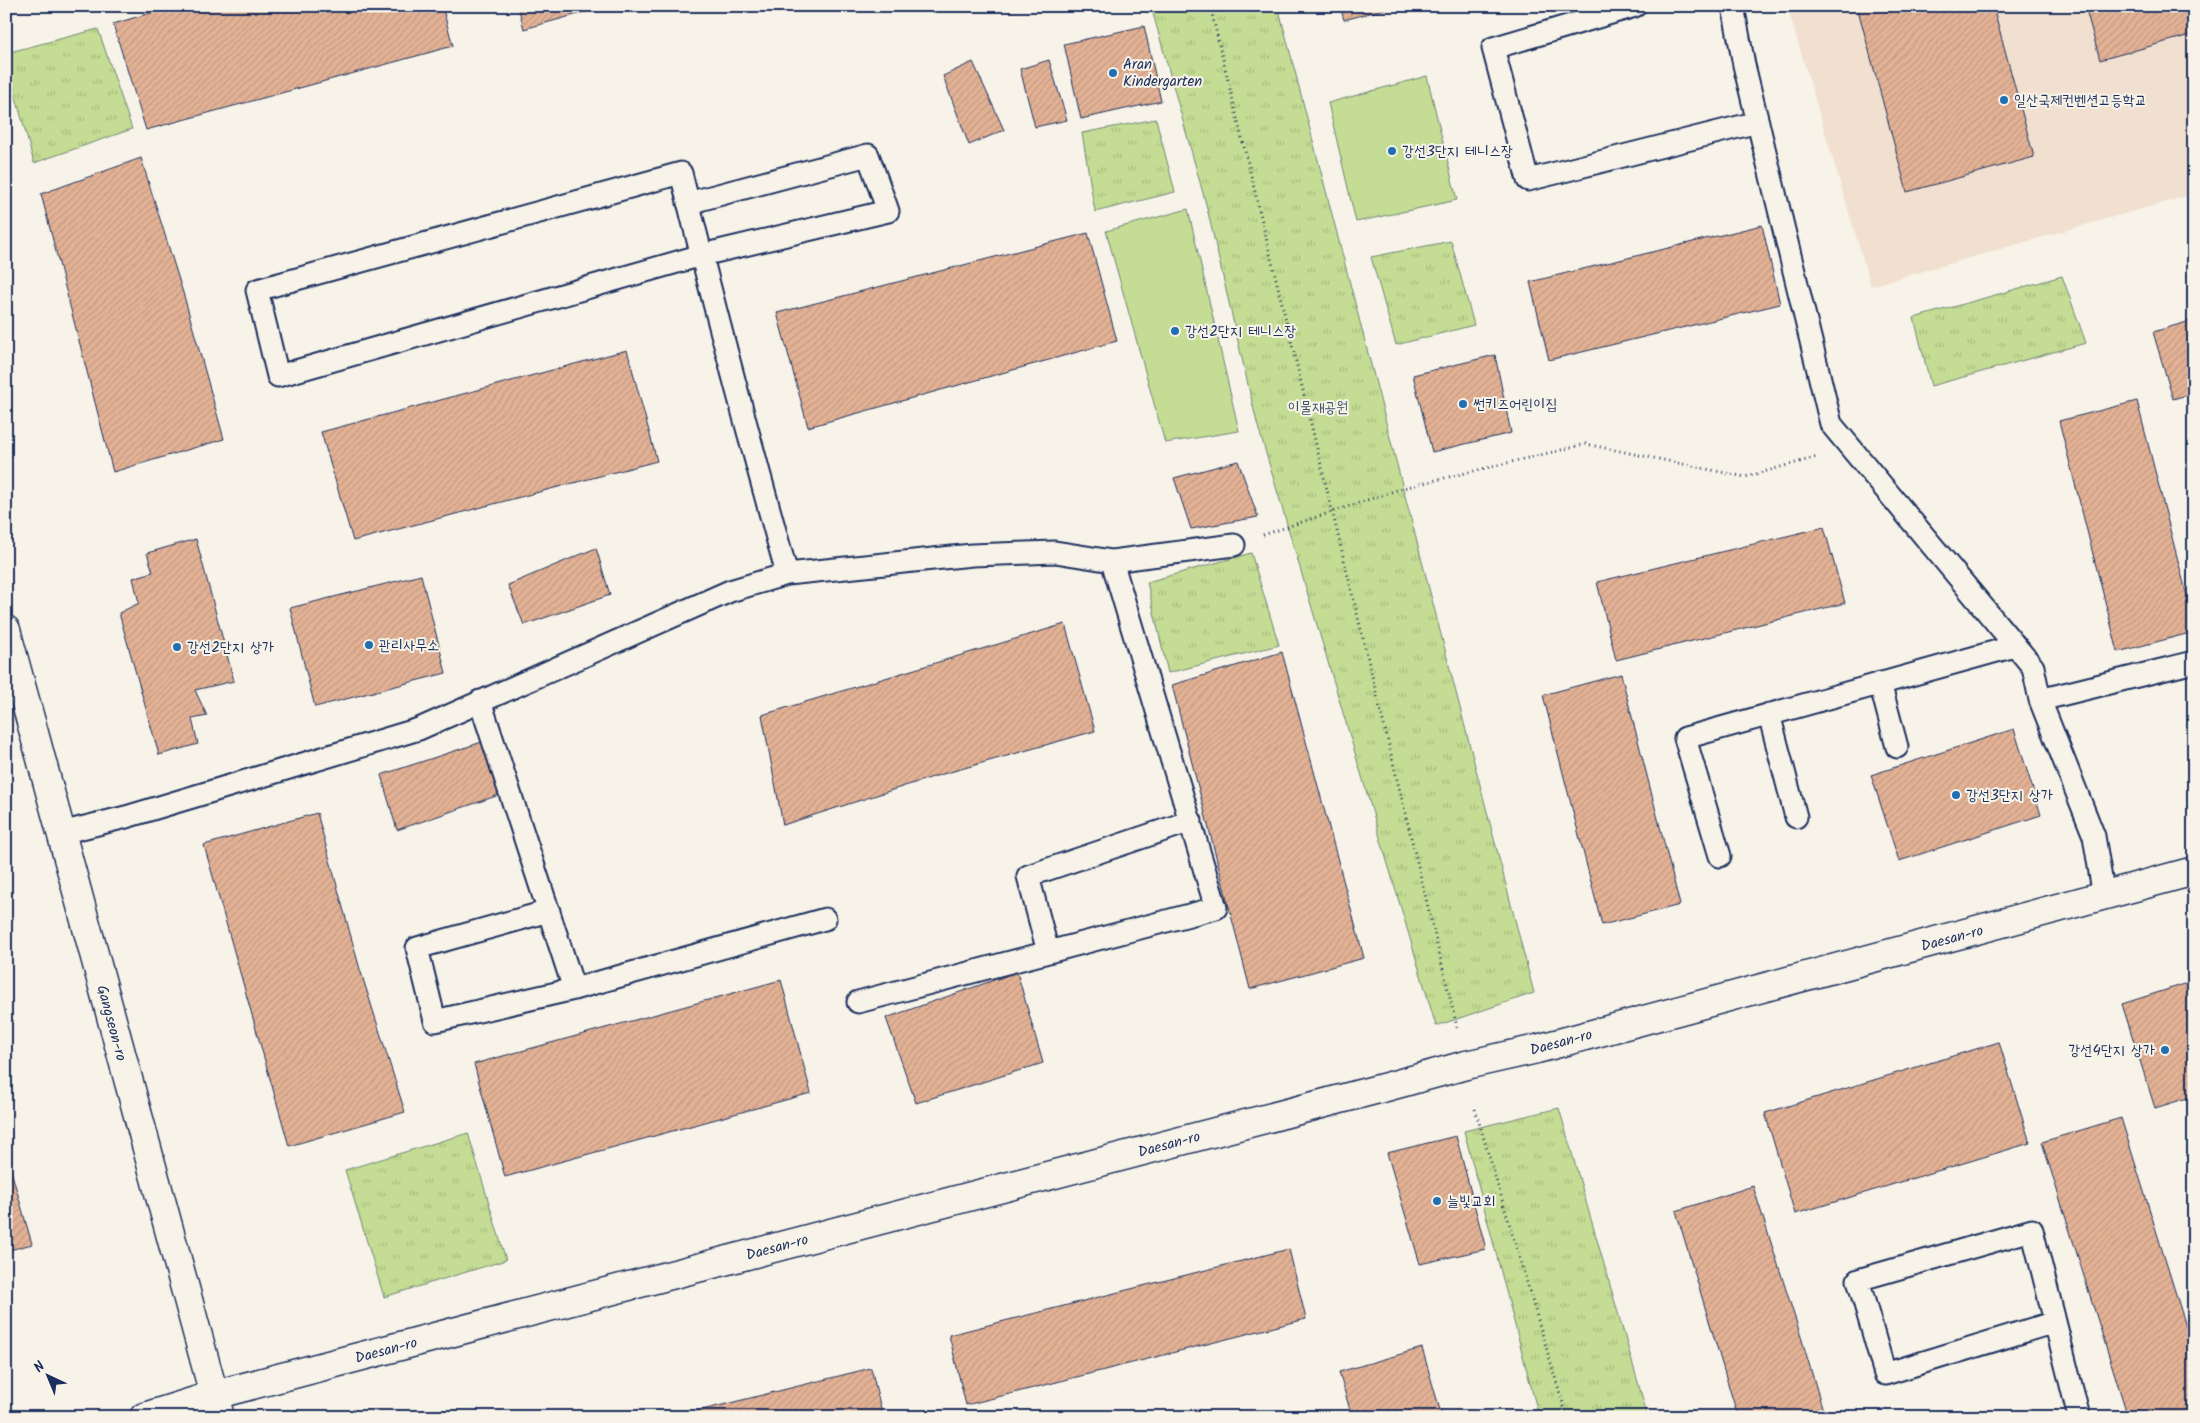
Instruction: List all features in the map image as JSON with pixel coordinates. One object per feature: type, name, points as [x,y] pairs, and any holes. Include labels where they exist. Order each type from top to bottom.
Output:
[{"type":"main road","name":"Gangseon-ro","points":[[6,630],[217,1406]]},
{"type":"main road","name":"Daesan-ro","points":[[144,1417],[217,1406],[1466,1065],[1537,1049],[2104,897],[2194,871]]},
{"type":"lane","points":[[1635,6],[1493,48],[1528,180],[1758,122]]},
{"type":"lane","points":[[1733,6],[1758,122],[1831,424],[2033,667],[2040,700],[2094,836],[2104,897]]},
{"type":"lane","points":[[688,203],[868,155],[888,211],[702,256],[278,376],[257,290],[681,173],[688,203],[702,256],[787,574]]},
{"type":"lane","points":[[61,833],[135,814],[419,729],[730,590],[787,574],[972,555],[1055,552],[1112,561],[1234,545]]},
{"type":"lane","points":[[858,1002],[1216,908],[1112,561]]},
{"type":"lane","points":[[1720,856],[1685,738],[2015,646]]},
{"type":"lane","points":[[2040,700],[2194,662]]},
{"type":"lane","points":[[1880,683],[1897,747]]},
{"type":"lane","points":[[480,701],[574,989]]},
{"type":"lane","points":[[1769,714],[1796,817]]},
{"type":"lane","points":[[1048,952],[1028,876],[1191,821]]},
{"type":"lane","points":[[549,911],[417,948],[435,1021],[574,989],[825,919]]},
{"type":"lane","points":[[2055,1322],[1885,1374],[1858,1280],[2032,1230],[2080,1417]]},
{"type":"path","points":[[1210,6],[1458,1032]]},
{"type":"path","points":[[1234,545],[1403,488],[1586,444],[1745,477],[1851,448]]},
{"type":"path","points":[[1475,1109],[1567,1417]]},
{"type":"shaded area","name":"일산국제컨벤션고등학교","points":[[1787,6],[2194,6],[2194,194],[1871,286]]},
{"type":"green space","name":"이물재공원","points":[[1151,6],[1278,6],[1534,993],[1436,1026],[1257,423],[1206,204]]},
{"type":"green space","points":[[98,29],[132,129],[34,163],[6,61],[6,53]]},
{"type":"green space","name":"강선3단지 테니스장","points":[[1427,76],[1457,200],[1356,222],[1328,103]]},
{"type":"green space","points":[[1156,119],[1175,192],[1095,212],[1082,133]]},
{"type":"green space","name":"강선2단지 테니스장","points":[[1188,209],[1239,431],[1165,443],[1106,231]]},
{"type":"green space","points":[[1451,241],[1474,325],[1396,345],[1371,257]]},
{"type":"green space","points":[[2062,276],[2086,343],[1931,386],[1914,318]]},
{"type":"green space","points":[[1251,553],[1279,645],[1168,673],[1147,582]]},
{"type":"green space","points":[[1559,1108],[1648,1417],[1539,1417],[1464,1131]]},
{"type":"green space","points":[[468,1133],[506,1260],[384,1297],[345,1170]]},
{"type":"building","points":[[174,6],[442,6],[453,46],[146,130],[113,24]]},
{"type":"building","points":[[518,6],[607,6],[524,29]]},
{"type":"building","points":[[1340,6],[1396,6],[1344,20]]},
{"type":"building","points":[[1857,6],[1993,6],[2034,157],[1907,192]]},
{"type":"building","points":[[1993,6],[2046,6],[1994,11]]},
{"type":"building","points":[[2085,6],[2194,6],[2194,34],[2100,60]]},
{"type":"building","name":"Aran Kindergarten","points":[[1144,26],[1161,101],[1081,119],[1064,44]]},
{"type":"building","points":[[1049,60],[1067,120],[1035,127],[1020,69]]},
{"type":"building","points":[[973,62],[1004,130],[969,145],[943,76]]},
{"type":"building","points":[[141,158],[184,296],[224,439],[113,472],[41,194]]},
{"type":"building","points":[[1762,225],[1780,304],[1549,360],[1530,282]]},
{"type":"building","points":[[1088,233],[1117,341],[808,427],[777,313]]},
{"type":"building","points":[[2194,320],[2194,393],[2173,399],[2153,332]]},
{"type":"building","points":[[627,350],[657,461],[353,541],[321,432]]},
{"type":"building","name":"썬키즈어린이집","points":[[1495,355],[1511,433],[1432,452],[1413,375]]},
{"type":"building","points":[[2137,401],[2194,623],[2194,632],[2118,652],[2059,421]]},
{"type":"building","points":[[1238,461],[1258,517],[1191,529],[1174,478]]},
{"type":"building","points":[[1824,527],[1845,603],[1616,660],[1597,582]]},
{"type":"building","name":"강선2단지 상가","points":[[196,539],[234,681],[195,690],[207,716],[192,719],[198,744],[159,755],[119,613],[139,603],[133,578],[153,572],[147,553]]},
{"type":"building","points":[[596,548],[610,595],[524,625],[508,585]]},
{"type":"building","name":"관리사무소","points":[[421,575],[446,673],[315,707],[290,608]]},
{"type":"building","points":[[1065,624],[1095,731],[936,776],[783,825],[762,715]]},
{"type":"building","points":[[1282,652],[1364,958],[1250,989],[1172,685]]},
{"type":"building","points":[[1621,674],[1680,905],[1602,925],[1543,695]]},
{"type":"building","name":"강선3단지 상가","points":[[2014,729],[2041,815],[1899,861],[1871,775]]},
{"type":"building","points":[[485,741],[502,794],[397,830],[381,775]]},
{"type":"building","points":[[317,813],[359,966],[405,1112],[289,1146],[204,845]]},
{"type":"building","points":[[1017,972],[1043,1063],[916,1103],[886,1018]]},
{"type":"building","points":[[781,980],[811,1093],[505,1177],[474,1064]]},
{"type":"building","name":"강선4단지 상가","points":[[2194,981],[2194,1096],[2155,1108],[2122,1004]]},
{"type":"building","points":[[1999,1042],[2030,1143],[1795,1214],[1765,1113]]},
{"type":"building","points":[[2121,1118],[2194,1352],[2194,1417],[2128,1417],[2042,1142]]},
{"type":"building","name":"늘빛교회","points":[[1456,1136],[1486,1249],[1420,1264],[1387,1153]]},
{"type":"building","points":[[6,1153],[32,1244],[6,1251]]},
{"type":"building","points":[[1753,1186],[1825,1417],[1738,1417],[1676,1211]]},
{"type":"building","points":[[1289,1249],[1306,1319],[966,1405],[949,1335]]},
{"type":"building","points":[[1422,1348],[1442,1417],[1352,1417],[1339,1372]]},
{"type":"building","points":[[871,1368],[883,1417],[674,1417]]},
{"type":"place","name":"Aran Kindergarten","points":[[1113,73]]},
{"type":"place","name":"일산국제컨벤션고등학교","points":[[2004,100]]},
{"type":"place","name":"강선3단지 테니스장","points":[[1392,151]]},
{"type":"place","name":"강선2단지 테니스장","points":[[1175,331]]},
{"type":"place","name":"썬키즈어린이집","points":[[1463,404]]},
{"type":"place","name":"관리사무소","points":[[369,645]]},
{"type":"place","name":"강선2단지 상가","points":[[177,647]]},
{"type":"place","name":"강선3단지 상가","points":[[1956,795]]},
{"type":"place","name":"강선4단지 상가","points":[[2165,1050]]},
{"type":"place","name":"늘빛교회","points":[[1437,1201]]}]
